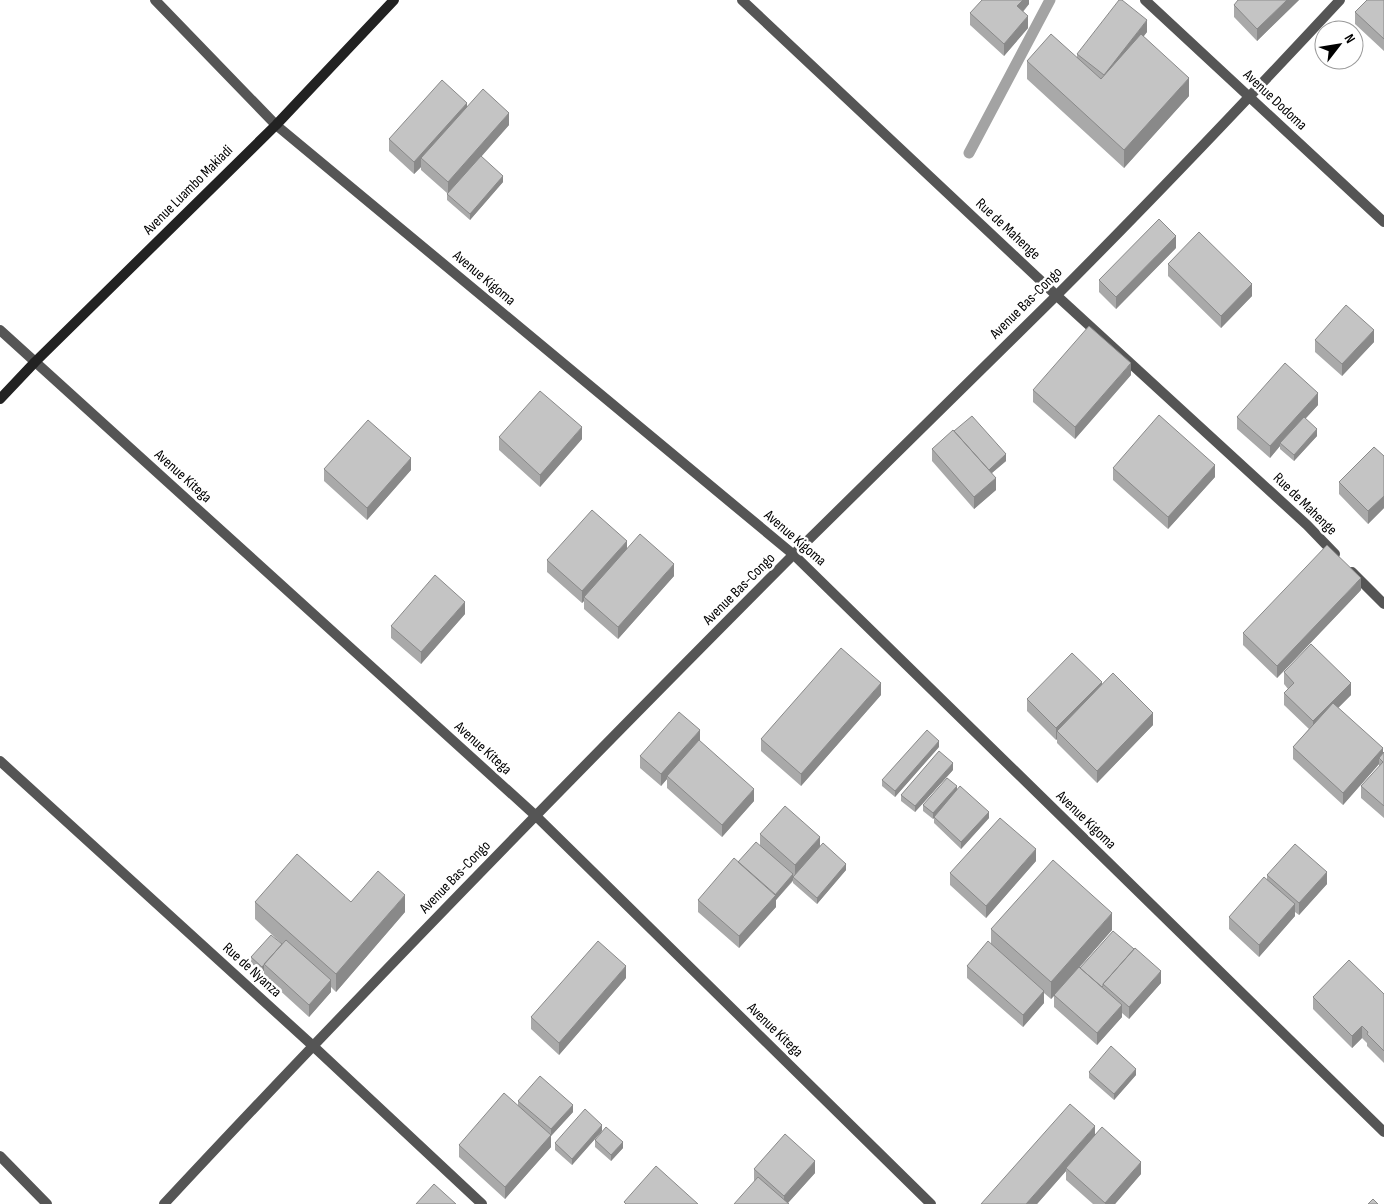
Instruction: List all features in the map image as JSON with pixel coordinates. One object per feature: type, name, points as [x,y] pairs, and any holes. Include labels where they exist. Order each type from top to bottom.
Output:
[{"type":"main road","name":"Avenue Luambo Makiadi","points":[[0,399],[35,362],[276,125],[394,0]]},
{"type":"street","name":"Avenue Kigoma","points":[[155,0],[276,125],[794,555],[1384,1132]]},
{"type":"street","name":"Rue de Mahenge","points":[[742,0],[1056,295],[1307,525],[1384,604]]},
{"type":"street","name":"Avenue Dodoma","points":[[1145,0],[1384,222]]},
{"type":"street","name":"Avenue Bas-Congo","points":[[164,1204],[312,1045],[794,555],[1056,295],[1250,97],[1340,0]]},
{"type":"street","name":"Avenue Kitega","points":[[0,330],[536,816],[931,1204]]},
{"type":"street","name":"Rue de Nyanza","points":[[0,761],[312,1045],[482,1204]]},
{"type":"street","points":[[0,1156],[47,1204]]},
{"type":"building","points":[[982,0],[1023,0],[1017,6],[1028,16],[1004,44],[970,13]]},
{"type":"building","points":[[1119,0],[1122,0],[1147,20],[1104,75],[1077,54]]},
{"type":"building","points":[[1238,0],[1287,0],[1257,29],[1234,5]]},
{"type":"building","points":[[1367,0],[1384,0],[1384,39],[1364,20],[1355,12]]},
{"type":"building","points":[[1051,34],[1101,79],[1141,34],[1189,78],[1124,150],[1027,61]]},
{"type":"building","points":[[442,80],[467,103],[414,162],[389,139]]},
{"type":"building","points":[[483,89],[509,113],[448,182],[421,158]]},
{"type":"building","points":[[481,156],[503,176],[470,214],[447,194]]},
{"type":"building","points":[[1159,219],[1176,236],[1116,297],[1099,280]]},
{"type":"building","points":[[1199,232],[1252,284],[1221,316],[1168,264]]},
{"type":"building","points":[[1346,305],[1374,330],[1342,364],[1315,340]]},
{"type":"building","points":[[1089,326],[1131,363],[1075,427],[1033,390]]},
{"type":"building","points":[[1285,363],[1318,393],[1270,446],[1237,417]]},
{"type":"building","points":[[540,391],[582,427],[540,475],[499,437]]},
{"type":"building","points":[[1159,415],[1215,465],[1168,517],[1113,468]]},
{"type":"building","points":[[972,416],[1006,454],[989,470],[954,431]]},
{"type":"building","points":[[1304,417],[1317,429],[1294,455],[1280,443]]},
{"type":"building","points":[[368,420],[411,458],[367,508],[324,469]]},
{"type":"building","points":[[953,430],[996,478],[974,497],[932,449]]},
{"type":"building","points":[[1374,447],[1384,456],[1384,496],[1368,511],[1339,482]]},
{"type":"building","points":[[592,510],[627,541],[582,591],[547,560]]},
{"type":"building","points":[[640,534],[674,564],[618,627],[584,597]]},
{"type":"building","points":[[1327,545],[1361,578],[1277,666],[1243,633]]},
{"type":"building","points":[[435,575],[465,602],[421,652],[391,626]]},
{"type":"building","points":[[1311,644],[1351,683],[1313,721],[1284,693],[1294,683],[1284,672]]},
{"type":"building","points":[[841,648],[881,683],[801,774],[761,739]]},
{"type":"building","points":[[1072,653],[1102,682],[1056,728],[1027,699]]},
{"type":"building","points":[[1113,673],[1153,713],[1097,771],[1057,731]]},
{"type":"building","points":[[1333,703],[1383,748],[1343,793],[1293,747]]},
{"type":"building","points":[[679,712],[700,730],[661,774],[640,756]]},
{"type":"building","points":[[927,730],[939,741],[895,791],[882,780]]},
{"type":"building","points":[[699,740],[754,789],[722,825],[667,776]]},
{"type":"building","points":[[939,751],[953,763],[915,806],[901,795]]},
{"type":"building","points":[[1384,752],[1384,806],[1361,786],[1383,762],[1379,758]]},
{"type":"building","points":[[947,778],[957,786],[933,813],[923,805]]},
{"type":"building","points":[[960,786],[989,812],[961,842],[934,817]]},
{"type":"building","points":[[785,806],[820,837],[795,865],[760,834]]},
{"type":"building","points":[[1000,818],[1036,849],[986,906],[950,873]]},
{"type":"building","points":[[756,842],[793,874],[775,895],[738,862]]},
{"type":"building","points":[[823,843],[846,864],[817,898],[793,877]]},
{"type":"building","points":[[1295,844],[1327,872],[1299,903],[1267,875]]},
{"type":"building","points":[[297,854],[351,902],[378,871],[405,895],[336,974],[255,902]]},
{"type":"building","points":[[734,858],[776,895],[739,936],[698,900]]},
{"type":"building","points":[[1053,860],[1112,913],[1051,982],[991,929]]},
{"type":"building","points":[[1264,877],[1295,904],[1259,945],[1229,917]]},
{"type":"building","points":[[1113,931],[1134,949],[1102,987],[1080,968]]},
{"type":"building","points":[[271,935],[282,944],[262,967],[251,957]]},
{"type":"building","points":[[286,940],[331,980],[309,1005],[264,964]]},
{"type":"building","points":[[598,941],[626,966],[559,1043],[531,1017]]},
{"type":"building","points":[[988,941],[1044,991],[1023,1015],[967,966]]},
{"type":"building","points":[[1135,948],[1161,971],[1129,1007],[1103,984]]},
{"type":"building","points":[[1349,960],[1384,994],[1384,1051],[1367,1034],[1368,1032],[1362,1026],[1352,1036],[1313,997]]},
{"type":"building","points":[[1079,967],[1122,1005],[1097,1033],[1054,995]]},
{"type":"building","points":[[1111,1046],[1136,1069],[1114,1094],[1089,1072]]},
{"type":"building","points":[[540,1076],[573,1105],[551,1129],[518,1101]]},
{"type":"building","points":[[504,1093],[551,1135],[505,1187],[459,1145]]},
{"type":"building","points":[[1070,1104],[1095,1126],[1026,1204],[981,1204]]},
{"type":"building","points":[[585,1109],[602,1125],[572,1159],[555,1143]]},
{"type":"building","points":[[606,1127],[623,1142],[611,1155],[595,1140]]},
{"type":"building","points":[[1102,1127],[1141,1162],[1105,1203],[1066,1168]]},
{"type":"building","points":[[785,1134],[815,1161],[784,1196],[754,1169]]},
{"type":"building","points":[[656,1166],[698,1204],[626,1204],[624,1202]]},
{"type":"building","points":[[758,1177],[789,1204],[734,1204]]},
{"type":"building","points":[[434,1184],[456,1204],[416,1204]]},
{"type":"building","points":[[1373,1199],[1378,1204],[1368,1204]]},
{"type":"waterway","points":[[969,153],[1050,0]]}]
